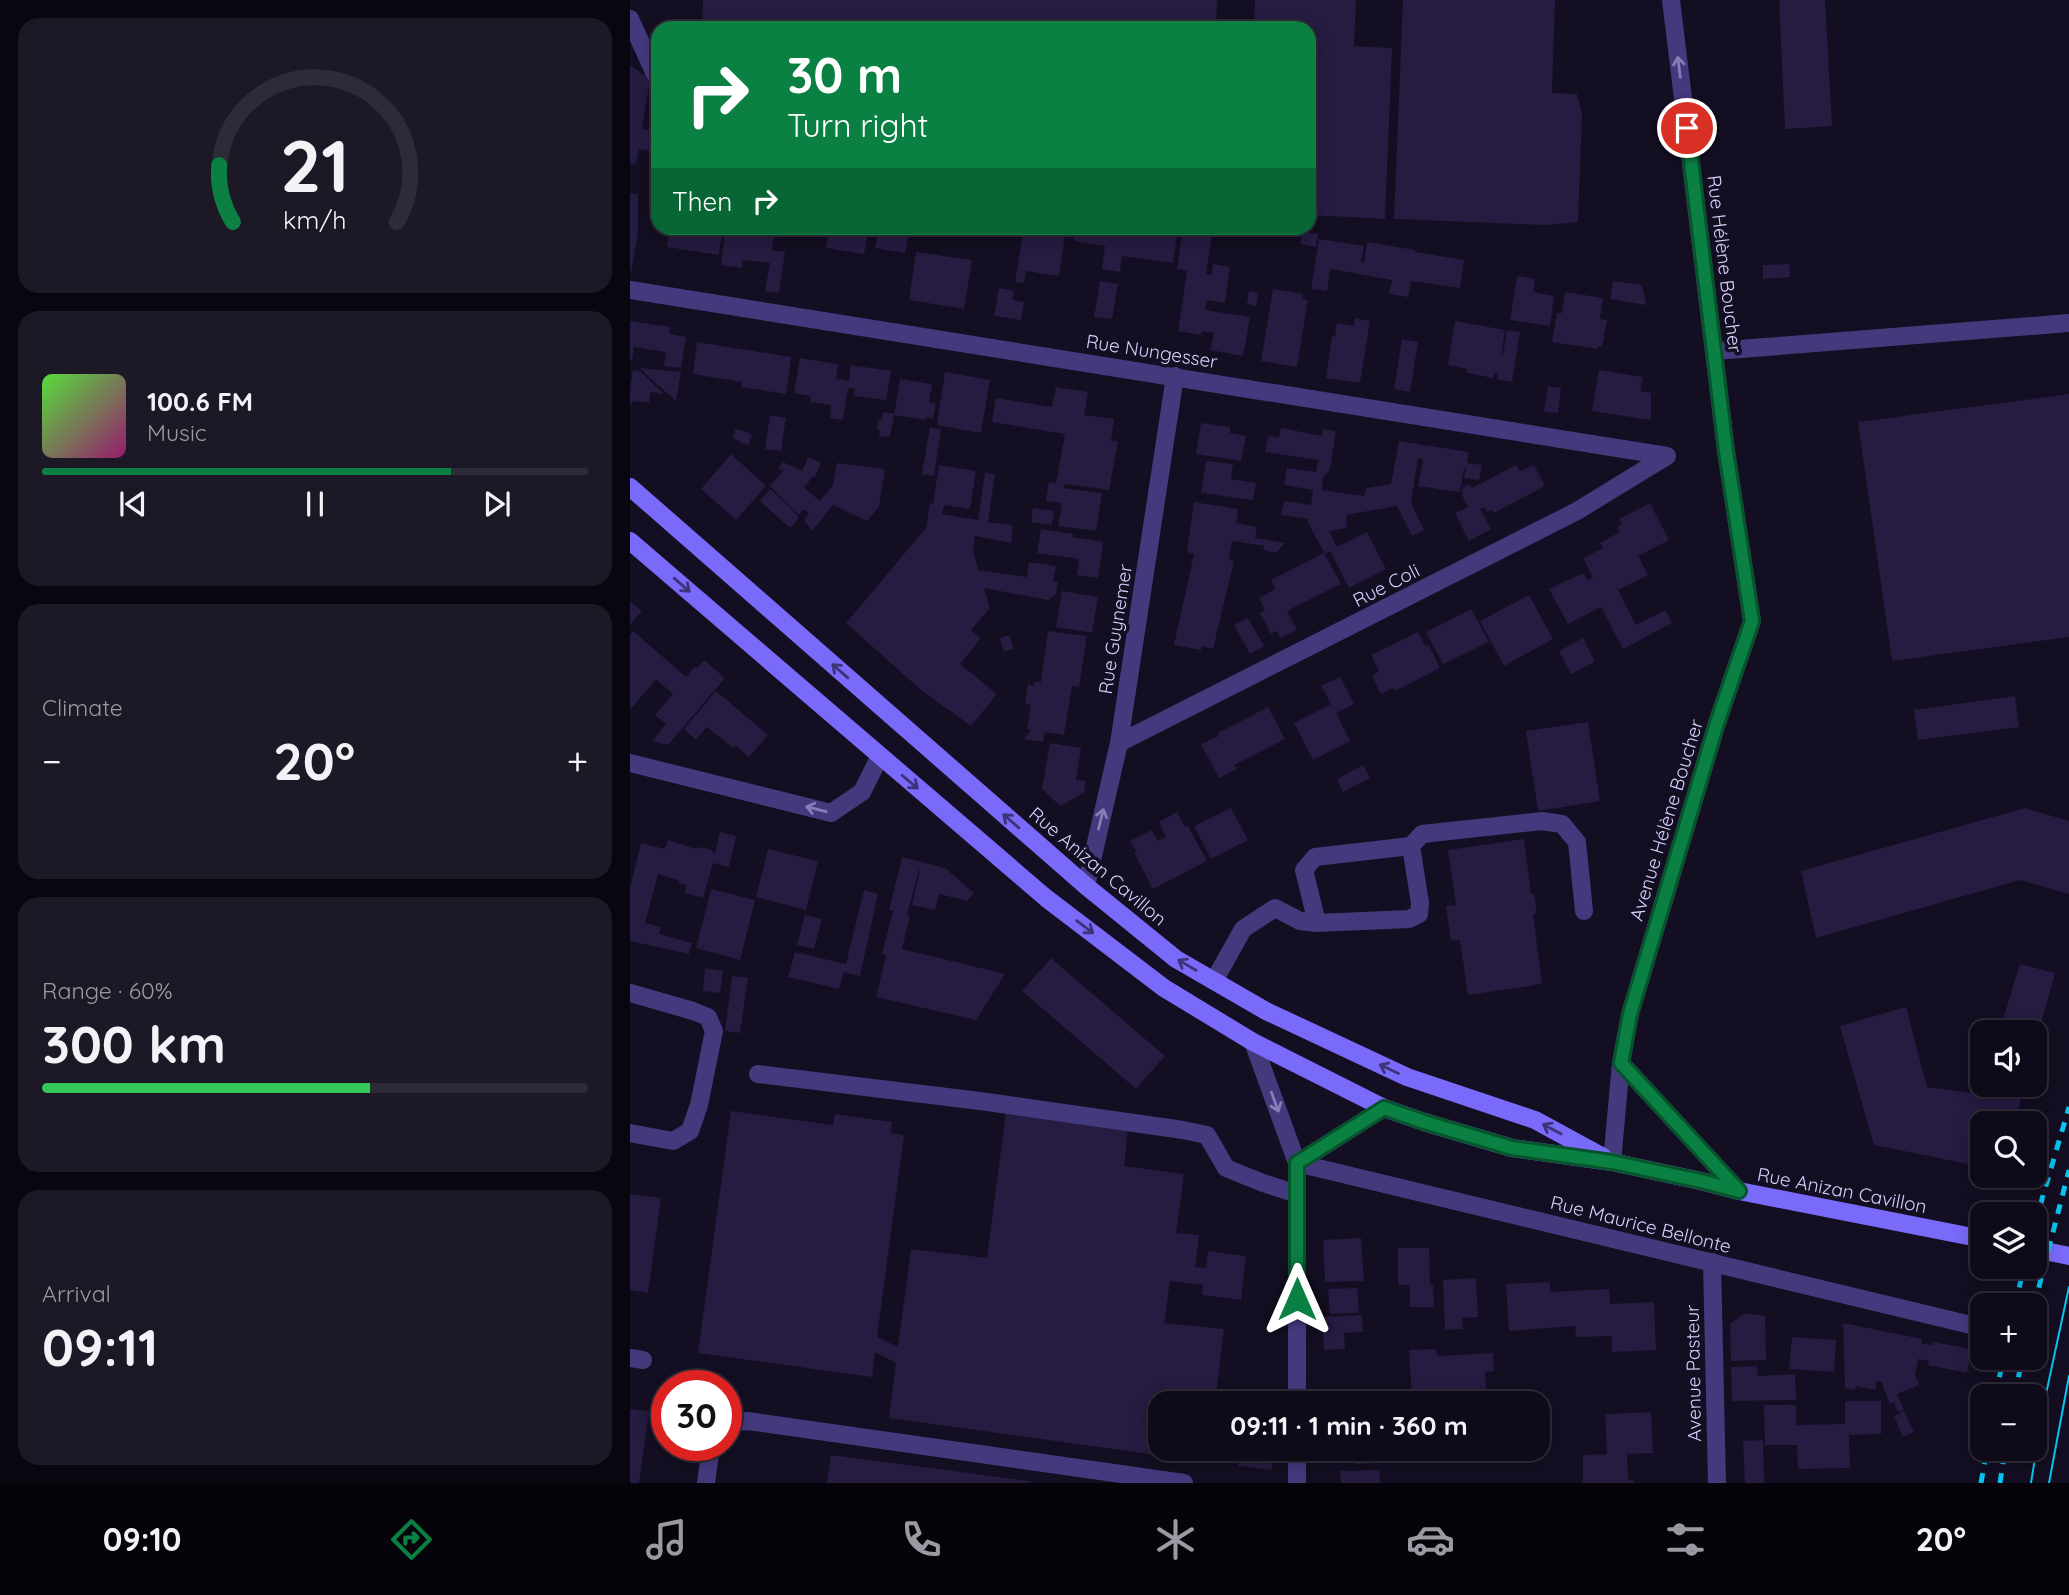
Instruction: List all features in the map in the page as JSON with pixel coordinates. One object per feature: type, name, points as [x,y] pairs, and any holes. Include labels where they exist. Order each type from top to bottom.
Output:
[{"type":"main road","name":"Rue Anizan Cavillon","points":[[630,487],[1086,886],[1177,959],[1266,1011],[1406,1077],[1535,1120],[1612,1162]]},
{"type":"main road","name":"Rue Anizan Cavillon","points":[[630,541],[1057,906],[1164,988],[1253,1042],[1384,1108],[1512,1148],[1612,1162],[1739,1191],[1970,1236]]},
{"type":"main road","points":[[2047,1251],[2069,1256]]},
{"type":"street","name":"Rue Hélène Boucher","points":[[1671,0],[1726,451]]},
{"type":"street","points":[[630,19],[651,65]]},
{"type":"street","name":"Rue Nungesser","points":[[630,290],[1667,456]]},
{"type":"street","points":[[1715,351],[2069,323]]},
{"type":"street","name":"Rue Guynemer","points":[[1086,886],[1119,743],[1175,376]]},
{"type":"street","name":"Avenue Hélène Boucher","points":[[1612,1162],[1621,1063],[1630,1014],[1717,723],[1752,621],[1726,451]]},
{"type":"street","name":"Rue Coli","points":[[1119,743],[1577,512],[1667,456]]},
{"type":"street","points":[[630,763],[831,813],[862,792],[880,756]]},
{"type":"street","points":[[1317,923],[1304,870],[1315,857],[1411,846],[1422,834],[1542,821],[1562,824],[1577,842],[1584,911]]},
{"type":"street","points":[[1214,981],[1243,929],[1275,908],[1300,921],[1317,923],[1409,919],[1419,914],[1420,903],[1411,846]]},
{"type":"street","points":[[630,993],[708,1017],[714,1031],[699,1105],[690,1131],[673,1141],[630,1133]]},
{"type":"street","points":[[1253,1042],[1297,1163],[1297,1391]]},
{"type":"street","points":[[1621,1063],[1739,1191]]},
{"type":"street","points":[[758,1074],[980,1101],[1207,1135],[1226,1168],[1297,1194]]},
{"type":"street","points":[[1297,1163],[1384,1108]]},
{"type":"street","name":"Rue Maurice Bellonte","points":[[1297,1163],[1970,1325]]},
{"type":"street","name":"Avenue Pasteur","points":[[1712,1262],[1717,1483]]},
{"type":"street","points":[[742,1421],[1184,1483]]},
{"type":"street","points":[[706,1483],[708,1461]]},
{"type":"street","points":[[1297,1461],[1297,1483]]},
{"type":"building","points":[[703,0],[1217,0],[1216,21],[702,21]]},
{"type":"building","points":[[1255,0],[1356,0],[1354,46],[1392,48],[1385,219],[1316,215],[1316,21],[1254,21]]},
{"type":"building","points":[[1403,0],[1555,0],[1552,93],[1577,94],[1582,114],[1578,222],[1546,225],[1394,219]]},
{"type":"building","points":[[1779,0],[1825,0],[1832,126],[1785,129]]},
{"type":"building","points":[[630,65],[650,79],[642,129],[651,130],[651,151],[639,149],[636,164],[630,163]]},
{"type":"building","points":[[630,193],[638,194],[638,232],[631,272],[630,272]]},
{"type":"building","points":[[1318,234],[1316,247],[1300,244],[1302,235]]},
{"type":"building","points":[[669,235],[722,235],[719,255],[667,247]]},
{"type":"building","points":[[725,235],[774,235],[772,250],[785,252],[779,293],[765,291],[770,263],[742,260],[742,268],[721,265]]},
{"type":"building","points":[[828,235],[868,235],[864,254],[826,248]]},
{"type":"building","points":[[878,235],[909,235],[905,253],[875,248]]},
{"type":"building","points":[[1023,235],[1065,236],[1059,276],[1026,271],[1024,283],[1015,282]]},
{"type":"building","points":[[1075,235],[1177,236],[1173,263],[1122,256],[1120,272],[1102,269],[1105,246],[1074,241]]},
{"type":"building","points":[[1182,235],[1212,235],[1206,274],[1211,275],[1213,264],[1230,267],[1225,303],[1207,300],[1205,310],[1250,317],[1243,356],[1210,350],[1214,333],[1202,331],[1201,335],[1178,331],[1187,271],[1177,269]]},
{"type":"building","points":[[1319,239],[1364,246],[1361,262],[1364,263],[1367,242],[1464,260],[1460,288],[1411,281],[1408,297],[1389,294],[1392,280],[1330,269],[1327,291],[1311,289]]},
{"type":"building","points":[[916,252],[972,260],[964,309],[909,300]]},
{"type":"building","points":[[1789,264],[1790,277],[1763,279],[1763,265]]},
{"type":"building","points":[[1517,276],[1535,279],[1533,292],[1554,296],[1550,326],[1510,320]]},
{"type":"building","points":[[1100,281],[1118,284],[1112,319],[1094,317]]},
{"type":"building","points":[[1613,281],[1642,285],[1646,305],[1610,299]]},
{"type":"building","points":[[999,288],[1014,291],[1012,300],[1024,302],[1021,320],[994,316]]},
{"type":"building","points":[[1273,289],[1303,294],[1302,299],[1308,300],[1297,367],[1261,361]]},
{"type":"building","points":[[1249,291],[1258,293],[1256,306],[1247,304]]},
{"type":"building","points":[[1565,292],[1603,298],[1600,319],[1607,320],[1602,347],[1598,346],[1598,349],[1552,342],[1557,313],[1562,313]]},
{"type":"building","points":[[1355,318],[1370,321],[1360,383],[1326,378],[1332,336],[1335,337],[1337,323],[1354,326]]},
{"type":"building","points":[[630,321],[670,327],[669,334],[686,337],[681,368],[664,366],[666,352],[634,347],[632,361]]},
{"type":"building","points":[[1455,321],[1505,330],[1501,355],[1507,330],[1520,332],[1512,382],[1497,379],[1498,373],[1494,373],[1493,378],[1467,373],[1467,369],[1448,365]]},
{"type":"building","points":[[1402,339],[1418,342],[1410,392],[1394,389]]},
{"type":"building","points":[[697,342],[791,357],[786,394],[741,387],[742,382],[693,374]]},
{"type":"building","points":[[800,358],[838,364],[836,379],[849,381],[851,365],[891,371],[886,400],[854,396],[855,389],[848,388],[843,420],[830,418],[831,405],[810,402],[811,396],[794,393]]},
{"type":"building","points":[[640,368],[681,372],[676,401],[650,378]]},
{"type":"building","points":[[633,370],[640,371],[664,394],[650,392],[649,403],[634,401],[630,405]]},
{"type":"building","points":[[1599,370],[1643,377],[1640,391],[1651,393],[1651,420],[1592,411]]},
{"type":"building","points":[[945,372],[990,380],[981,433],[937,425]]},
{"type":"building","points":[[900,379],[932,384],[929,402],[936,403],[933,419],[894,415]]},
{"type":"building","points":[[1548,386],[1561,388],[1558,413],[1544,412]]},
{"type":"building","points":[[1056,387],[1088,392],[1084,415],[1114,419],[1111,441],[1118,442],[1109,490],[1065,484],[1064,488],[1102,493],[1096,531],[1058,526],[1062,503],[1046,501],[1049,482],[1056,483],[1065,434],[992,422],[996,398],[1052,407]]},
{"type":"building","points":[[2069,394],[2069,637],[1892,661],[1858,422]]},
{"type":"building","points":[[883,412],[894,414],[890,437],[879,436],[878,421],[882,419]]},
{"type":"building","points":[[770,415],[786,418],[781,451],[765,449]]},
{"type":"building","points":[[1201,423],[1230,427],[1230,433],[1246,436],[1241,461],[1196,454]]},
{"type":"building","points":[[930,427],[941,429],[934,476],[922,474]]},
{"type":"building","points":[[1281,428],[1322,436],[1323,429],[1336,431],[1330,469],[1323,478],[1322,490],[1364,496],[1366,488],[1391,484],[1399,441],[1469,452],[1467,463],[1482,465],[1479,480],[1464,478],[1464,468],[1460,492],[1418,486],[1423,460],[1418,458],[1411,503],[1424,530],[1412,536],[1397,506],[1346,515],[1347,528],[1329,531],[1337,547],[1367,532],[1386,569],[1349,588],[1330,551],[1325,554],[1307,521],[1309,519],[1281,515],[1284,501],[1311,505],[1313,490],[1284,485],[1287,468],[1316,472],[1318,460],[1265,452],[1268,436],[1279,438]]},
{"type":"building","points":[[735,429],[752,435],[748,446],[733,438]]},
{"type":"building","points":[[731,454],[766,486],[736,520],[701,489]]},
{"type":"building","points":[[808,457],[821,463],[815,477],[813,476],[804,488],[820,501],[833,485],[837,463],[885,469],[879,507],[867,521],[833,505],[812,531],[804,520],[809,513],[804,509],[799,515],[770,486],[783,471],[778,468],[783,462],[802,471]]},
{"type":"building","points":[[1206,461],[1233,464],[1231,479],[1256,483],[1253,500],[1201,493]]},
{"type":"building","points":[[939,465],[976,471],[970,509],[944,505],[942,514],[978,520],[985,472],[995,474],[988,522],[1013,525],[1011,543],[975,536],[973,549],[978,570],[1027,577],[1029,562],[1056,566],[1053,581],[1058,582],[1056,594],[1048,600],[984,588],[990,608],[971,630],[981,638],[960,664],[997,694],[971,726],[921,690],[846,623],[926,528]]},
{"type":"building","points":[[1516,465],[1520,471],[1534,465],[1545,486],[1494,513],[1492,510],[1487,512],[1485,507],[1480,509],[1491,529],[1469,541],[1455,513],[1468,507],[1462,495],[1463,487],[1470,484],[1472,488]]},
{"type":"building","points":[[770,489],[799,518],[790,528],[760,501]]},
{"type":"building","points":[[1194,502],[1238,509],[1236,523],[1257,527],[1255,538],[1285,543],[1276,553],[1263,550],[1264,546],[1232,541],[1229,560],[1234,561],[1213,649],[1202,646],[1201,650],[1174,645],[1194,554],[1187,552]]},
{"type":"building","points":[[1650,503],[1669,540],[1638,556],[1648,575],[1618,590],[1636,625],[1665,610],[1672,623],[1623,649],[1601,607],[1568,624],[1549,589],[1583,573],[1587,580],[1593,577],[1583,558],[1603,548],[1600,543],[1620,532],[1617,527],[1622,524],[1619,519]]},
{"type":"building","points":[[1033,508],[1054,511],[1052,525],[1031,522]]},
{"type":"building","points":[[1041,529],[1103,542],[1098,578],[1077,575],[1079,559],[1037,553]]},
{"type":"building","points":[[1324,553],[1341,584],[1287,611],[1297,630],[1280,638],[1277,631],[1271,634],[1260,613],[1265,610],[1259,598],[1275,589],[1271,580]]},
{"type":"building","points":[[1062,591],[1098,597],[1092,633],[1056,627]]},
{"type":"building","points":[[1529,595],[1553,639],[1504,666],[1480,621]]},
{"type":"building","points":[[630,601],[642,611],[630,625]]},
{"type":"building","points":[[1471,609],[1489,642],[1443,664],[1426,632]]},
{"type":"building","points":[[1248,618],[1264,646],[1250,654],[1234,625]]},
{"type":"building","points":[[633,631],[686,677],[704,660],[725,678],[668,745],[652,741],[666,724],[655,715],[673,694],[656,679],[630,710],[630,635]]},
{"type":"building","points":[[1048,631],[1087,636],[1079,687],[1072,686],[1064,735],[1045,732],[1043,742],[1024,739],[1031,730],[1027,729],[1031,705],[1025,704],[1028,684],[1034,686],[1035,681],[1041,682]]},
{"type":"building","points":[[1418,632],[1426,647],[1429,645],[1440,668],[1395,691],[1393,688],[1381,694],[1372,676],[1379,671],[1371,655]]},
{"type":"building","points":[[1010,635],[1013,649],[1004,652],[1000,638]]},
{"type":"building","points":[[1583,638],[1595,662],[1571,674],[1559,651]]},
{"type":"building","points":[[1340,677],[1354,704],[1336,713],[1350,741],[1313,760],[1294,723],[1331,704],[1321,686]]},
{"type":"building","points":[[716,691],[768,735],[749,757],[707,727],[696,740],[684,729]]},
{"type":"building","points":[[2015,696],[2019,727],[1918,740],[1914,710]]},
{"type":"building","points":[[1268,707],[1285,739],[1234,765],[1237,769],[1219,778],[1201,744]]},
{"type":"building","points":[[1588,722],[1600,801],[1538,811],[1526,731]]},
{"type":"building","points":[[1050,743],[1081,748],[1076,780],[1086,781],[1084,793],[1060,806],[1042,789]]},
{"type":"building","points":[[1363,765],[1370,778],[1343,792],[1337,779]]},
{"type":"building","points":[[1231,808],[1248,840],[1211,859],[1194,826]]},
{"type":"building","points":[[2025,808],[2069,821],[2069,894],[2020,880],[1816,938],[1801,871]]},
{"type":"building","points":[[1177,812],[1207,861],[1153,889],[1130,841],[1152,830],[1158,841],[1166,837],[1159,822]]},
{"type":"building","points":[[720,832],[736,836],[729,867],[713,863],[703,898],[685,893],[686,885],[680,884],[678,880],[658,874],[645,923],[661,927],[659,934],[692,943],[689,954],[630,941],[630,888],[641,843],[665,849],[668,840],[696,849],[702,847],[715,854]]},
{"type":"building","points":[[1524,839],[1531,894],[1534,894],[1537,913],[1533,914],[1542,984],[1468,995],[1460,940],[1451,941],[1446,906],[1456,905],[1448,850]]},
{"type":"building","points":[[768,849],[818,861],[806,910],[756,897]]},
{"type":"building","points":[[902,857],[945,868],[974,893],[967,901],[939,894],[935,910],[912,905],[919,870],[907,915],[910,915],[902,949],[1005,974],[976,1020],[876,997],[886,956],[882,954],[893,911],[889,910]]},
{"type":"building","points":[[711,889],[755,900],[740,960],[696,948]]},
{"type":"building","points":[[864,890],[878,894],[860,976],[844,972],[839,989],[788,977],[795,952],[846,964]]},
{"type":"building","points":[[805,915],[822,919],[814,949],[797,945]]},
{"type":"building","points":[[1051,958],[1165,1056],[1136,1089],[1022,991]]},
{"type":"building","points":[[2020,964],[2055,973],[2042,1020],[2003,1020]]},
{"type":"building","points":[[705,968],[723,971],[720,993],[703,991]]},
{"type":"building","points":[[732,976],[748,978],[740,1033],[725,1031]]},
{"type":"building","points":[[1906,1007],[1927,1087],[1970,1093],[1970,1097],[2022,1097],[2018,1111],[1970,1111],[1970,1164],[1874,1145],[1840,1026]]},
{"type":"building","points":[[731,1111],[833,1125],[835,1114],[892,1122],[891,1133],[904,1135],[877,1337],[898,1347],[911,1249],[987,1258],[1006,1112],[1128,1128],[1124,1166],[1184,1174],[1176,1233],[1199,1235],[1195,1267],[1206,1268],[1208,1251],[1246,1256],[1241,1300],[1202,1295],[1203,1285],[1170,1281],[1164,1323],[1224,1329],[1217,1391],[1148,1391],[1148,1454],[889,1418],[896,1363],[875,1352],[872,1377],[698,1353]]},
{"type":"building","points":[[630,1194],[661,1198],[648,1293],[630,1290]]},
{"type":"building","points":[[1361,1238],[1364,1281],[1325,1282],[1323,1240]]},
{"type":"building","points":[[1398,1248],[1429,1248],[1430,1285],[1433,1285],[1434,1307],[1410,1307],[1410,1285],[1398,1285]]},
{"type":"building","points":[[1476,1278],[1478,1317],[1462,1318],[1463,1329],[1445,1330],[1443,1280]]},
{"type":"building","points":[[1550,1282],[1550,1292],[1609,1289],[1610,1304],[1654,1302],[1656,1350],[1612,1352],[1612,1336],[1576,1337],[1575,1326],[1509,1331],[1506,1284]]},
{"type":"building","points":[[1357,1288],[1359,1313],[1330,1314],[1328,1289]]},
{"type":"building","points":[[1745,1313],[1765,1316],[1766,1360],[1731,1361],[1730,1324]]},
{"type":"building","points":[[1362,1315],[1363,1332],[1344,1333],[1345,1349],[1324,1350],[1322,1317]]},
{"type":"building","points":[[1843,1323],[1922,1339],[1922,1344],[1933,1345],[1933,1342],[1970,1349],[1967,1373],[1928,1365],[1929,1361],[1918,1359],[1915,1375],[1919,1385],[1897,1394],[1904,1410],[1898,1412],[1894,1402],[1890,1404],[1883,1382],[1877,1381],[1875,1390],[1856,1386],[1855,1390],[1845,1388]]},
{"type":"building","points":[[1792,1337],[1836,1340],[1834,1372],[1789,1369]]},
{"type":"building","points":[[1436,1349],[1437,1356],[1493,1353],[1494,1371],[1485,1372],[1486,1391],[1412,1391],[1409,1350]]},
{"type":"building","points":[[1757,1366],[1758,1376],[1795,1374],[1796,1400],[1732,1401],[1731,1367]]},
{"type":"building","points":[[1845,1401],[1881,1401],[1881,1434],[1849,1435],[1850,1468],[1798,1469],[1797,1445],[1765,1445],[1764,1405],[1796,1405],[1796,1425],[1845,1424]]},
{"type":"building","points":[[630,1409],[649,1411],[639,1483],[630,1483]]},
{"type":"building","points":[[1904,1411],[1914,1432],[1903,1437],[1894,1416]]},
{"type":"building","points":[[1651,1412],[1653,1453],[1627,1454],[1628,1480],[1634,1480],[1634,1483],[1583,1483],[1583,1455],[1607,1454],[1605,1414]]},
{"type":"building","points":[[1763,1440],[1764,1483],[1745,1483],[1743,1441]]},
{"type":"building","points":[[831,1455],[1029,1481],[1029,1483],[827,1483]]},
{"type":"building","points":[[1239,1461],[1272,1461],[1272,1470],[1238,1466]]},
{"type":"building","points":[[1356,1461],[1421,1461],[1356,1464]]},
{"type":"building","points":[[1379,1470],[1380,1483],[1341,1483],[1340,1471]]},
{"type":"tram line","points":[[2031,1483],[2043,1408],[2069,1287]]},
{"type":"tram line","points":[[2049,1483],[2069,1376]]},
{"type":"railway","points":[[2041,1202],[2069,1107]]},
{"type":"railway","points":[[2037,1293],[2069,1170]]},
{"type":"railway","points":[[2018,1293],[2021,1279]]},
{"type":"railway","points":[[1998,1384],[2001,1370]]},
{"type":"railway","points":[[2017,1384],[2020,1370]]},
{"type":"railway","points":[[1981,1483],[1985,1461]]},
{"type":"railway","points":[[2000,1483],[2003,1461]]},
{"type":"route","points":[[1297,1299],[1297,1163],[1384,1108],[1512,1148],[1612,1162],[1739,1191],[1621,1063],[1630,1014],[1717,723],[1752,621],[1726,451],[1687,128]]}]
